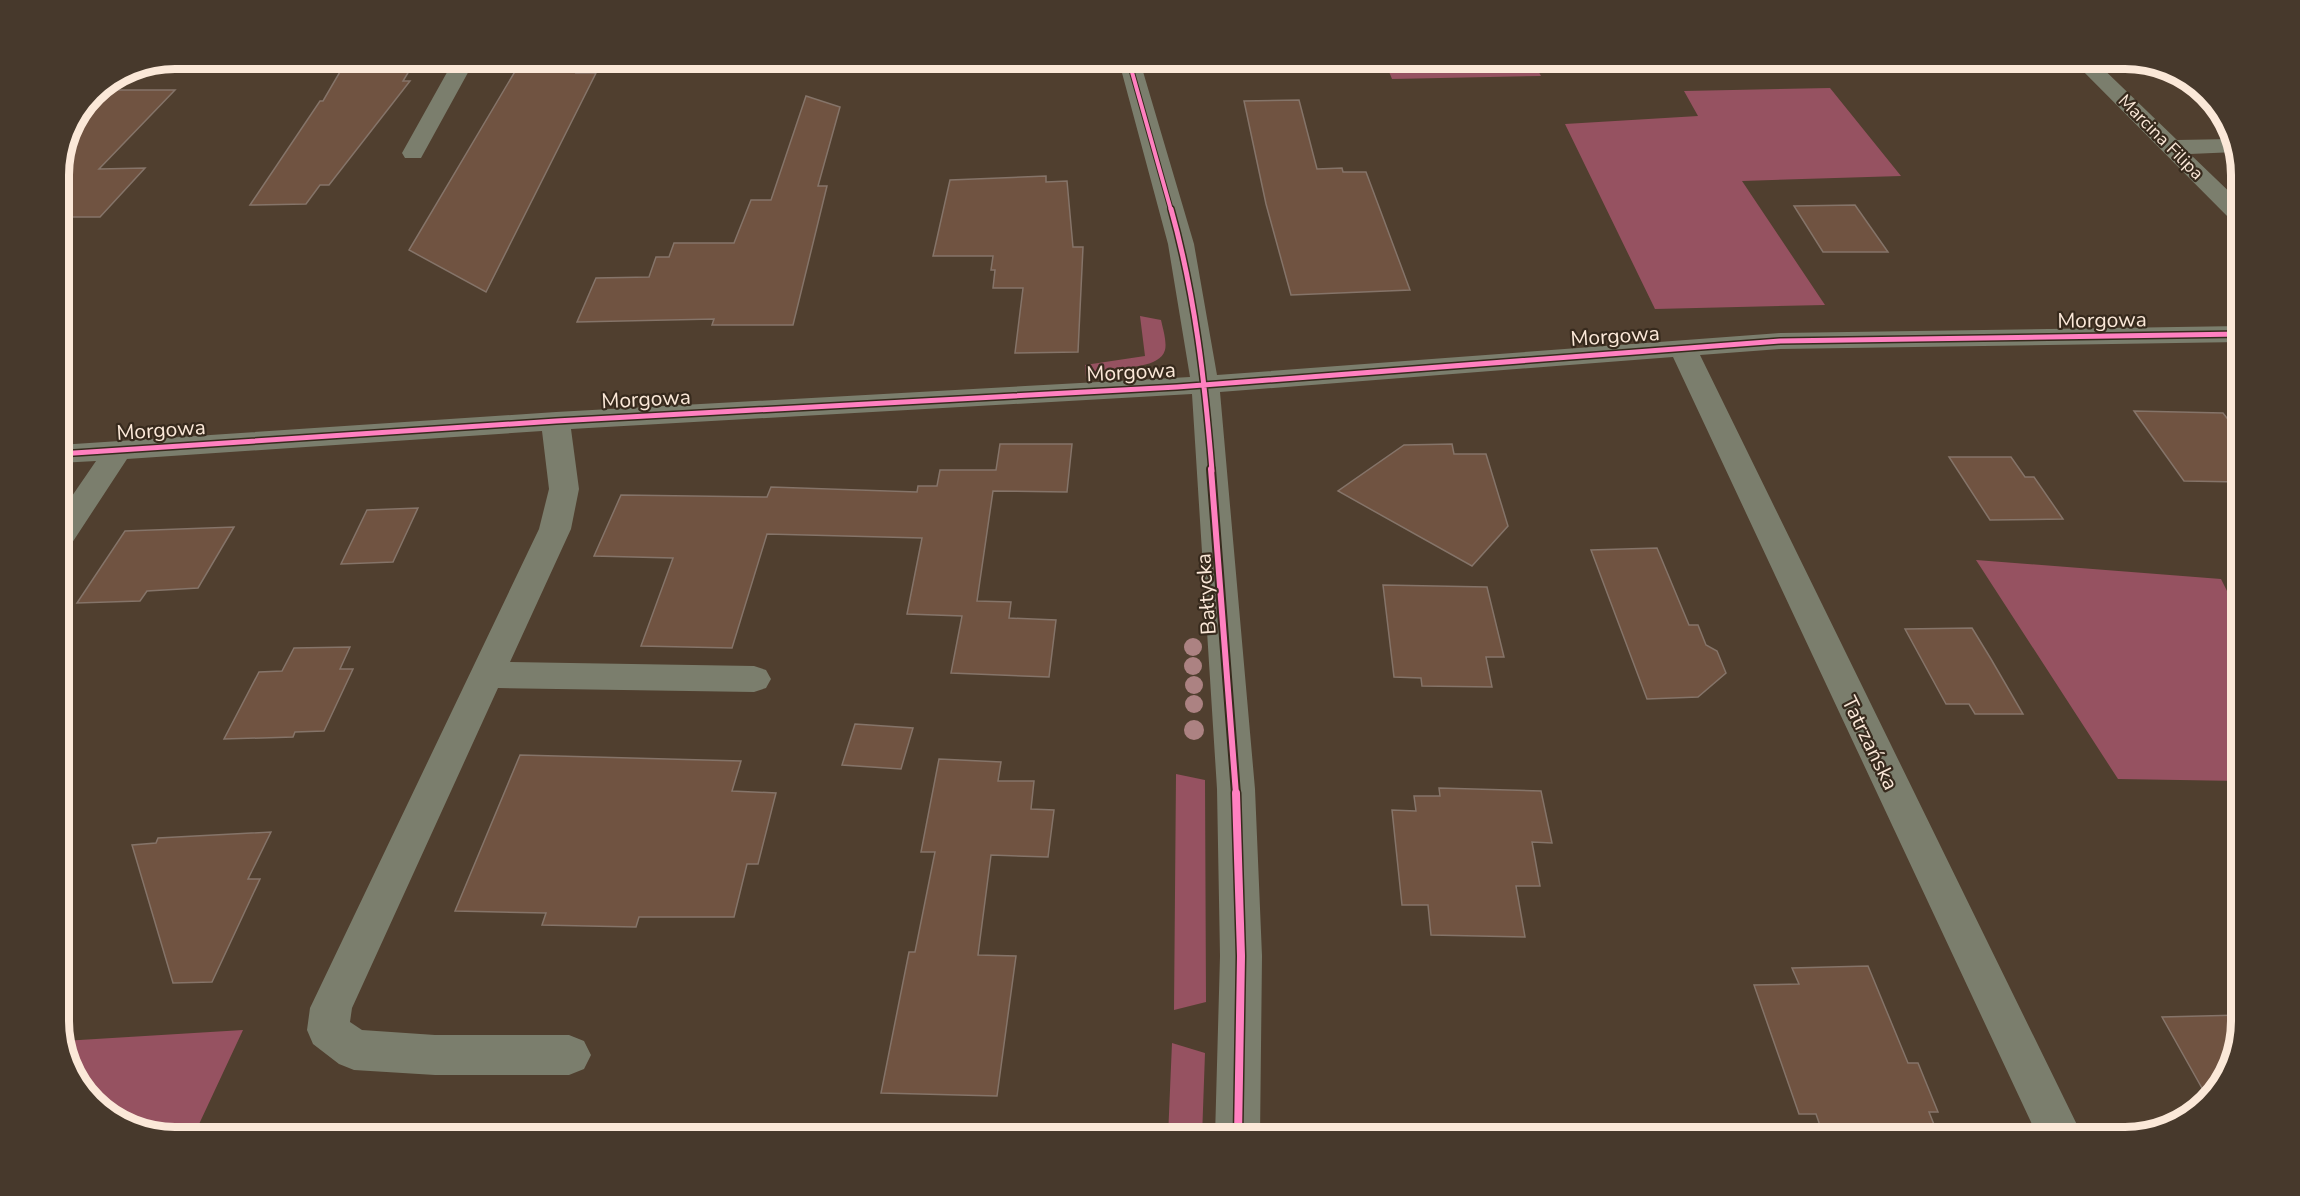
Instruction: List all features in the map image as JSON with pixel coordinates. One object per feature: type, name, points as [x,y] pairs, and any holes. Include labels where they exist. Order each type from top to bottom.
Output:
[{"type":"street","points":[[413,153],[460,69]]},
{"type":"street","name":"Bałtycka","points":[[1131,69],[1181,244],[1205,385],[1236,789],[1241,956],[1239,1127]]},
{"type":"street","name":"Marcina Filipa","points":[[2091,69],[2231,206]]},
{"type":"street","points":[[2171,147],[2227,146]]},
{"type":"street","name":"Morgowa","points":[[69,453],[556,421],[1205,385],[1780,341],[2231,334]]},
{"type":"street","name":"Tatrzańska","points":[[1682,347],[2056,1127]]},
{"type":"street","points":[[556,421],[564,489],[555,529],[331,1008],[328,1030],[354,1050],[435,1055],[568,1055]]},
{"type":"street","points":[[69,523],[118,449]]},
{"type":"street","points":[[487,675],[754,680]]},
{"type":"shaded area","points":[[1388,69],[1537,69],[1541,76],[1392,79]]},
{"type":"shaded area","points":[[1830,88],[1901,176],[1742,181],[1825,305],[1655,309],[1565,124],[1698,116],[1684,91]]},
{"type":"shaded area","points":[[1140,316],[1161,320],[1166,343],[1162,356],[1141,366],[1111,369],[1112,376],[1086,378],[1085,365],[1145,356]]},
{"type":"shaded area","points":[[1976,560],[2221,579],[2231,599],[2231,781],[2118,779]]},
{"type":"shaded area","points":[[1176,774],[1205,780],[1206,1002],[1174,1010]]},
{"type":"shaded area","points":[[243,1030],[198,1127],[161,1126],[147,1123],[116,1109],[95,1091],[87,1080],[80,1068],[71,1041]]},
{"type":"shaded area","points":[[1172,1043],[1205,1053],[1202,1127],[1168,1127]]},
{"type":"building","points":[[342,69],[410,69],[403,81],[410,81],[329,185],[320,185],[306,204],[250,205],[320,101],[323,101]]},
{"type":"building","points":[[516,69],[578,69],[576,73],[596,73],[486,292],[409,250]]},
{"type":"building","points":[[112,90],[175,90],[99,169],[145,168],[100,217],[69,217],[71,154],[77,134],[87,116]]},
{"type":"building","points":[[806,96],[840,107],[818,186],[827,186],[793,325],[712,325],[714,319],[577,322],[596,278],[649,277],[656,257],[669,257],[674,243],[734,243],[751,200],[771,200]]},
{"type":"building","points":[[1299,100],[1317,169],[1342,168],[1343,172],[1366,172],[1410,290],[1291,295],[1266,204],[1244,101]]},
{"type":"building","points":[[1046,176],[1046,182],[1067,181],[1073,247],[1083,247],[1078,352],[1015,353],[1023,288],[993,288],[995,270],[991,270],[993,256],[933,256],[950,180]]},
{"type":"building","points":[[1855,205],[1888,252],[1823,252],[1794,206]]},
{"type":"building","points":[[2134,411],[2223,413],[2231,423],[2231,482],[2184,481]]},
{"type":"building","points":[[1000,444],[1072,444],[1067,492],[993,491],[977,601],[1011,602],[1009,618],[1056,620],[1049,677],[951,673],[962,616],[907,614],[922,538],[767,534],[732,648],[641,646],[673,558],[594,556],[621,495],[767,497],[771,487],[917,492],[918,486],[937,486],[940,470],[996,470]]},
{"type":"building","points":[[1452,444],[1454,454],[1486,454],[1508,526],[1472,566],[1338,491],[1404,445]]},
{"type":"building","points":[[1949,457],[2011,457],[2025,477],[2034,477],[2063,519],[1990,520]]},
{"type":"building","points":[[418,508],[393,562],[341,564],[367,510]]},
{"type":"building","points":[[234,527],[198,588],[147,591],[140,601],[77,603],[125,531]]},
{"type":"building","points":[[1657,548],[1689,625],[1698,625],[1706,645],[1717,651],[1726,673],[1698,697],[1647,699],[1591,550]]},
{"type":"building","points":[[1383,585],[1487,587],[1504,657],[1486,657],[1492,687],[1422,686],[1421,678],[1394,677]]},
{"type":"building","points":[[1972,628],[2023,714],[1975,714],[1969,704],[1946,704],[1905,629]]},
{"type":"building","points":[[350,647],[340,669],[353,669],[324,731],[295,732],[293,737],[224,739],[259,672],[282,671],[294,648]]},
{"type":"building","points":[[855,724],[913,728],[901,769],[842,765]]},
{"type":"building","points":[[520,755],[741,761],[732,791],[776,793],[758,864],[747,864],[734,917],[639,917],[636,927],[587,926],[542,925],[546,913],[455,911]]},
{"type":"building","points":[[939,759],[1001,762],[998,781],[1034,781],[1031,809],[1054,810],[1048,857],[991,855],[978,955],[1016,956],[997,1096],[881,1093],[909,952],[915,952],[935,852],[921,852]]},
{"type":"building","points":[[1439,788],[1541,791],[1552,843],[1532,842],[1540,886],[1516,886],[1525,937],[1431,935],[1428,905],[1402,905],[1392,810],[1416,811],[1414,796],[1440,796]]},
{"type":"building","points":[[271,832],[248,879],[260,879],[212,982],[173,983],[132,845],[156,843],[158,838]]},
{"type":"building","points":[[1868,966],[1908,1063],[1918,1063],[1938,1112],[1929,1112],[1935,1127],[1821,1127],[1816,1114],[1799,1114],[1754,985],[1799,984],[1792,968]]},
{"type":"building","points":[[2231,1015],[2229,1042],[2225,1055],[2220,1068],[2204,1092],[2162,1017]]},
{"type":"cycle path","points":[[1131,69],[1181,244],[1205,385],[1236,789],[1241,956],[1238,1127]]},
{"type":"cycle path","points":[[69,453],[556,421],[1177,387],[1780,341],[2231,334]]}]
